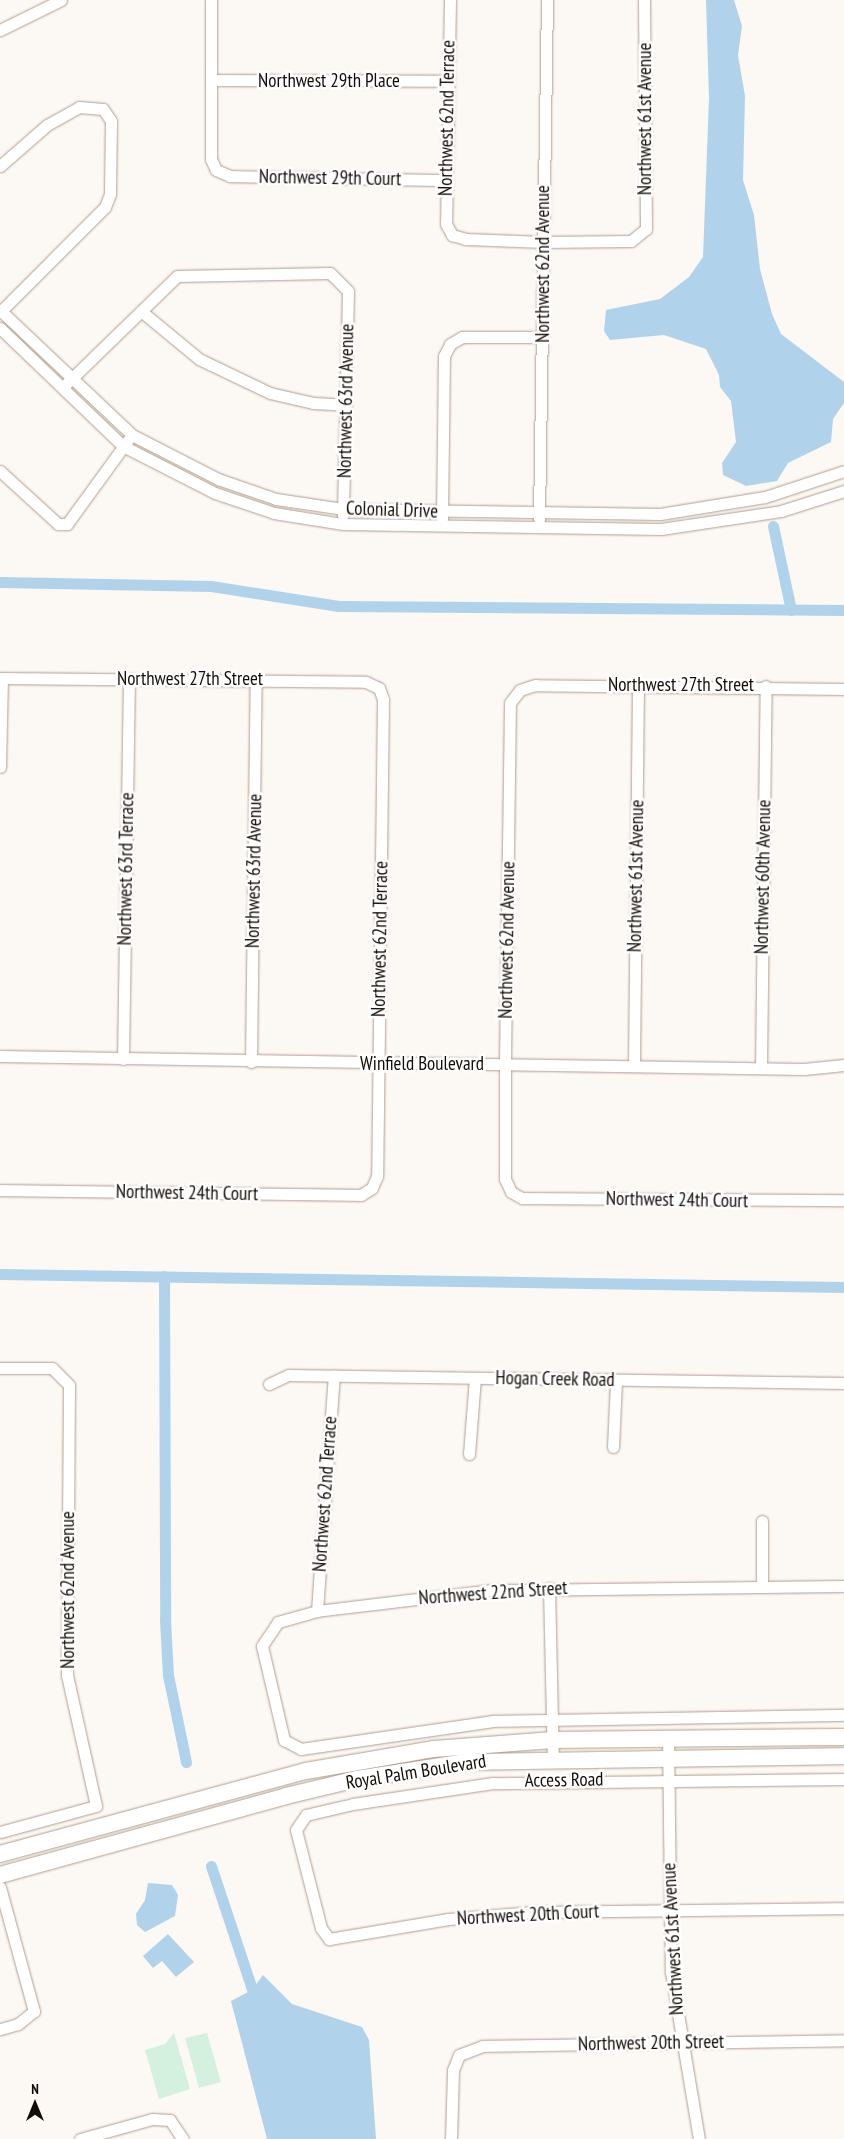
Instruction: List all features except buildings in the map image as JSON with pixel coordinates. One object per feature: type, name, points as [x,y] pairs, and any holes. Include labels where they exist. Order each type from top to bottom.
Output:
[{"type":"main road","name":"Royal Palm Boulevard","points":[[7,1852],[352,1761],[553,1740],[844,1738]]},
{"type":"main road","name":"Royal Palm Boulevard","points":[[0,1874],[357,1779],[467,1762],[668,1756],[844,1756]]},
{"type":"main road","points":[[0,1864],[7,1852]]},
{"type":"street","points":[[0,30],[61,0]]},
{"type":"street","points":[[211,0],[211,80]]},
{"type":"street","name":"Northwest 62nd Terrace","points":[[450,0],[446,224],[452,235],[543,242]]},
{"type":"street","name":"Northwest 62nd Avenue","points":[[538,528],[543,337],[547,0]]},
{"type":"street","name":"Northwest 61st Avenue","points":[[543,242],[631,241],[641,237],[646,229],[644,0]]},
{"type":"street","name":"Northwest 29th Place","points":[[211,80],[448,82]]},
{"type":"street","name":"Northwest 29th Court","points":[[211,80],[211,159],[216,170],[230,176],[446,180]]},
{"type":"street","points":[[0,166],[47,125],[79,106],[92,105],[103,109],[112,121],[105,207],[0,311]]},
{"type":"street","name":"Northwest 63rd Avenue","points":[[141,311],[186,272],[330,273],[342,280],[348,291],[343,524]]},
{"type":"street","name":"Colonial Drive","points":[[0,311],[132,434],[218,479],[276,499],[344,509],[660,514],[719,508],[776,494],[843,474]]},
{"type":"street","points":[[61,389],[141,311],[199,359],[270,393],[313,403],[346,405]]},
{"type":"street","name":"Colonial Drive","points":[[0,328],[61,389],[124,446],[223,496],[274,513],[343,524],[661,529],[781,511],[844,492]]},
{"type":"street","points":[[442,526],[444,356],[450,344],[462,337],[543,337]]},
{"type":"street","points":[[0,471],[58,524],[68,524],[132,434]]},
{"type":"street","points":[[776,494],[781,511]]},
{"type":"street","points":[[0,767],[1,678]]},
{"type":"street","name":"Northwest 27th Street","points":[[1,678],[256,679],[366,682],[379,688]]},
{"type":"street","name":"Northwest 63rd Terrace","points":[[123,1059],[130,679]]},
{"type":"street","name":"Northwest 63rd Avenue","points":[[252,1062],[256,679]]},
{"type":"street","name":"Northwest 27th Street","points":[[520,690],[535,685],[766,686],[844,689]]},
{"type":"street","name":"Northwest 61st Avenue","points":[[634,1065],[638,686]]},
{"type":"street","name":"Northwest 60th Avenue","points":[[761,1068],[766,686]]},
{"type":"street","name":"Northwest 62nd Terrace","points":[[372,1188],[377,1176],[383,699],[379,688]]},
{"type":"street","name":"Northwest 62nd Avenue","points":[[511,1192],[505,1179],[510,704],[520,690]]},
{"type":"street","name":"Winfield Boulevard","points":[[0,1056],[378,1064],[634,1065],[761,1068],[844,1065]]},
{"type":"street","name":"Northwest 24th Court","points":[[0,1190],[361,1195],[372,1188]]},
{"type":"street","name":"Northwest 24th Court","points":[[511,1192],[522,1198],[844,1200]]},
{"type":"street","name":"Northwest 62nd Avenue","points":[[0,1368],[52,1368],[62,1374],[70,1385],[67,1675],[96,1806],[0,1832]]},
{"type":"street","name":"Hogan Creek Road","points":[[268,1384],[288,1375],[844,1383]]},
{"type":"street","name":"Northwest 62nd Terrace","points":[[317,1611],[334,1376]]},
{"type":"street","points":[[469,1454],[475,1378]]},
{"type":"street","points":[[613,1447],[616,1380]]},
{"type":"street","points":[[762,1521],[762,1586]]},
{"type":"street","name":"Northwest 22nd Street","points":[[553,1717],[425,1728],[301,1748],[290,1746],[284,1740],[262,1646],[278,1622],[317,1611],[492,1590],[844,1586]]},
{"type":"street","points":[[549,1588],[553,1758]]},
{"type":"street","points":[[553,1717],[844,1715]]},
{"type":"street","name":"Northwest 61st Avenue","points":[[668,1738],[670,1910],[680,2042],[699,2139]]},
{"type":"street","name":"Access Road","points":[[296,1830],[306,1815],[430,1791],[546,1780],[844,1779]]},
{"type":"street","name":"Northwest 20th Court","points":[[296,1830],[321,1928],[328,1939],[448,1919],[533,1912],[844,1908]]},
{"type":"street","points":[[0,1887],[1,1899],[34,2011],[29,2016],[0,2029]]},
{"type":"street","name":"Northwest 20th Street","points":[[451,2139],[452,2070],[459,2055],[482,2046],[844,2040]]},
{"type":"street","points":[[80,2139],[152,2119],[170,2120],[183,2139]]},
{"type":"green space","points":[[174,2033],[190,2089],[159,2099],[145,2050],[165,2044]]},
{"type":"green space","points":[[207,2033],[221,2082],[199,2088],[185,2038]]},
{"type":"water","points":[[706,0],[734,0],[742,26],[738,55],[745,96],[743,180],[754,215],[760,269],[772,314],[781,334],[844,382],[844,403],[833,419],[831,442],[788,463],[777,481],[746,486],[723,475],[722,463],[736,442],[731,401],[720,387],[719,375],[706,349],[664,335],[610,340],[604,331],[606,310],[660,299],[689,277],[703,257],[709,98]]},
{"type":"water","points":[[148,1883],[172,1885],[178,1895],[175,1916],[145,1932],[137,1925],[136,1914],[145,1900]]},
{"type":"water","points":[[168,1934],[194,1962],[176,1977],[162,1961],[153,1968],[143,1956]]},
{"type":"water","points":[[263,1975],[292,2004],[362,2027],[369,2040],[376,2139],[267,2139],[231,2001],[252,1990]]},
{"type":"waterway","points":[[773,526],[791,610]]},
{"type":"waterway","points":[[0,582],[211,586],[338,606],[844,610]]},
{"type":"waterway","points":[[0,1274],[844,1287]]},
{"type":"waterway","points":[[164,1276],[165,1620],[168,1675],[186,1762]]},
{"type":"waterway","points":[[211,1866],[257,2004]]}]
